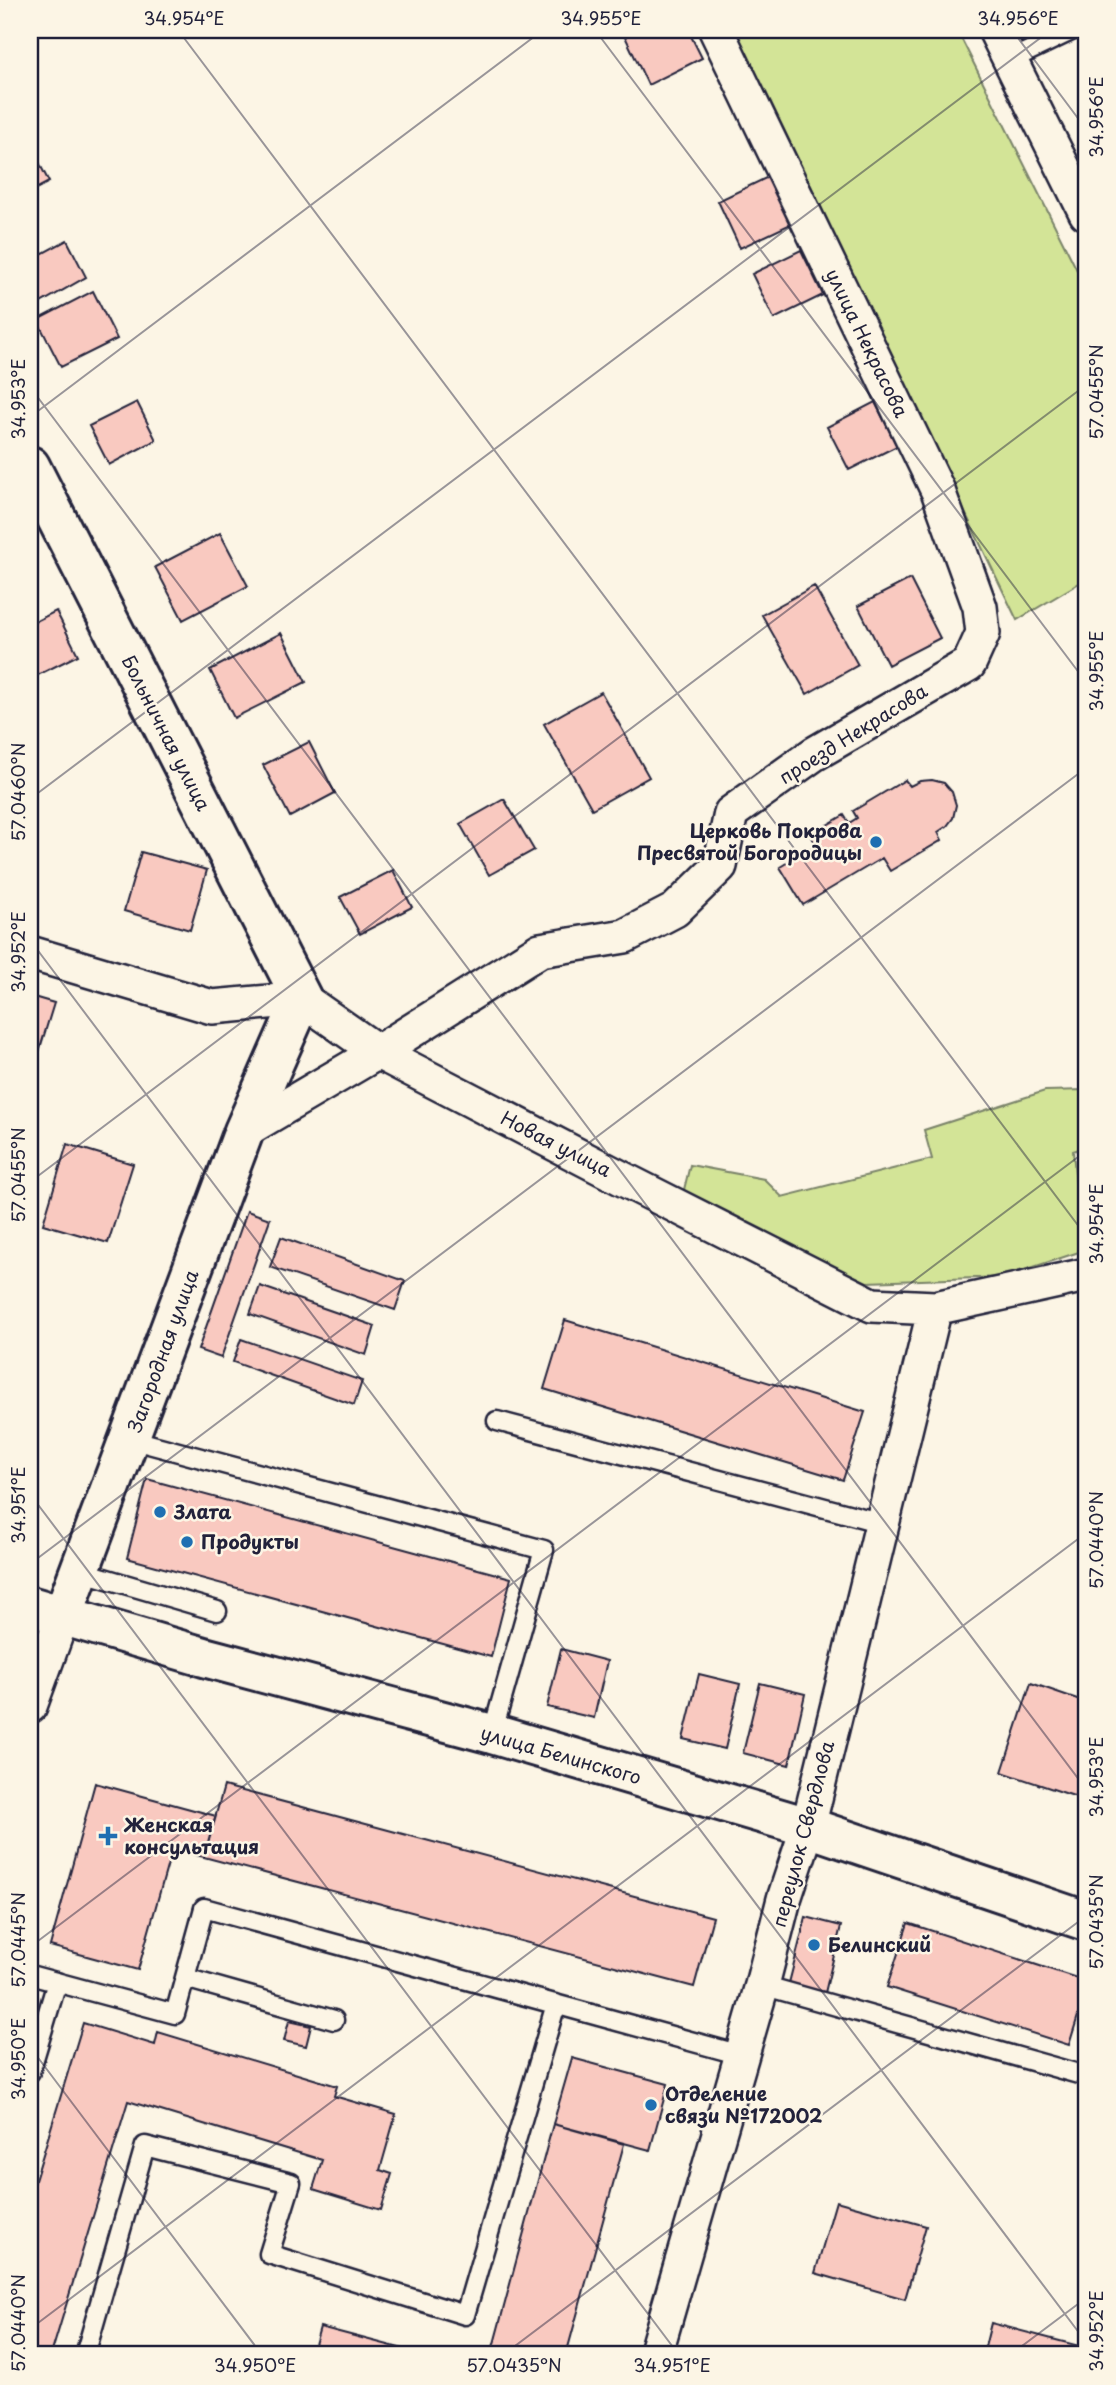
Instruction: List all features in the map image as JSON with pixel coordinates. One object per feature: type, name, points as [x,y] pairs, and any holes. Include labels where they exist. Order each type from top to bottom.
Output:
[{"type":"street","name":"улица Некрасова","points":[[716,30],[938,491],[980,607],[983,633],[969,664]]},
{"type":"street","points":[[995,30],[1086,213]]},
{"type":"street","name":"Больничная улица","points":[[30,466],[302,999]]},
{"type":"street","name":"проезд Некрасова","points":[[244,1131],[378,1052],[540,950],[625,936],[675,910],[720,866],[731,813],[814,754],[969,664]]},
{"type":"street","points":[[30,953],[212,1007],[302,999]]},
{"type":"street","name":"Новая улица","points":[[302,999],[378,1052],[625,1181],[872,1305],[934,1308],[1086,1275]]},
{"type":"street","name":"Загородная улица","points":[[30,1706],[46,1611],[80,1571],[244,1131],[302,999]]},
{"type":"street","name":"переулок Свердлова","points":[[655,2355],[762,1985],[784,1899],[808,1827],[934,1308]]},
{"type":"street","name":"улица Белинского","points":[[46,1611],[204,1657],[492,1734],[808,1827],[1086,1921]]},
{"type":"lane","points":[[1010,60],[1073,30]]},
{"type":"lane","points":[[497,1421],[882,1523]]},
{"type":"lane","points":[[130,1440],[544,1550],[492,1734]]},
{"type":"lane","points":[[80,1571],[217,1611]]},
{"type":"lane","points":[[30,1975],[175,2014],[204,1909],[741,2055]]},
{"type":"lane","points":[[185,1978],[334,2020]]},
{"type":"lane","points":[[30,2072],[57,1982]]},
{"type":"lane","points":[[762,1985],[1082,2075]]},
{"type":"lane","points":[[85,2355],[145,2146],[291,2183],[269,2254],[465,2315],[556,2004]]},
{"type":"green space","points":[[732,30],[957,30],[1086,288],[1086,579],[1017,620]]},
{"type":"green space","points":[[1086,1090],[1086,1147],[1073,1151],[1082,1251],[1003,1277],[867,1282],[682,1198],[690,1165],[764,1179],[782,1197],[932,1159],[924,1130],[1045,1091]]},
{"type":"building","points":[[622,30],[688,30],[702,58],[648,85]]},
{"type":"building","points":[[30,145],[49,182],[30,192]]},
{"type":"building","points":[[768,177],[791,224],[740,248],[718,201]]},
{"type":"building","points":[[67,240],[86,277],[30,309],[30,260]]},
{"type":"building","points":[[801,250],[823,295],[774,319],[752,274]]},
{"type":"building","points":[[93,291],[117,339],[61,367],[37,320]]},
{"type":"building","points":[[137,402],[156,440],[109,465],[89,426]]},
{"type":"building","points":[[875,402],[897,446],[849,470],[827,427]]},
{"type":"building","points":[[220,533],[248,586],[183,620],[155,567]]},
{"type":"building","points":[[910,579],[940,638],[888,665],[858,606]]},
{"type":"building","points":[[814,586],[858,665],[807,694],[762,615]]},
{"type":"building","points":[[56,611],[78,655],[30,679],[30,624]]},
{"type":"building","points":[[281,633],[306,682],[234,718],[210,670]]},
{"type":"building","points":[[601,692],[649,777],[592,809],[544,724]]},
{"type":"building","points":[[309,742],[335,793],[290,817],[263,765]]},
{"type":"building","name":"Церковь Покрова Пресвятой Богородицы","points":[[905,780],[910,786],[920,781],[944,783],[952,792],[956,805],[953,818],[938,832],[942,840],[890,871],[882,858],[803,905],[780,867],[816,845],[810,835],[844,815],[849,823],[857,818],[853,811]]},
{"type":"building","points":[[504,799],[534,850],[489,875],[460,824]]},
{"type":"building","points":[[141,852],[207,870],[190,930],[124,911]]},
{"type":"building","points":[[393,870],[412,907],[360,934],[340,897]]},
{"type":"building","points":[[30,996],[54,1003],[33,1071],[30,1070]]},
{"type":"building","points":[[67,1144],[133,1164],[108,1243],[43,1224]]},
{"type":"building","points":[[247,1211],[270,1219],[221,1358],[198,1350]]},
{"type":"building","points":[[281,1237],[405,1281],[395,1310],[270,1267]]},
{"type":"building","points":[[260,1286],[375,1326],[366,1355],[250,1314]]},
{"type":"building","points":[[565,1320],[865,1412],[843,1480],[544,1389]]},
{"type":"building","points":[[241,1339],[362,1381],[354,1405],[233,1362]]},
{"type":"building","points":[[147,1479],[511,1578],[491,1657],[127,1558]]},
{"type":"building","points":[[561,1649],[607,1661],[594,1718],[547,1707]]},
{"type":"building","points":[[699,1674],[740,1684],[725,1749],[683,1739]]},
{"type":"building","points":[[760,1683],[805,1694],[789,1765],[743,1753]]},
{"type":"building","points":[[1031,1683],[1086,1702],[1086,1800],[1002,1772]]},
{"type":"building","points":[[95,1783],[216,1816],[204,1857],[172,1849],[138,1970],[50,1946]]},
{"type":"building","points":[[224,1786],[713,1917],[694,1987],[204,1857]]},
{"type":"building","points":[[806,1917],[841,1926],[824,1997],[788,1987]]},
{"type":"building","points":[[908,1923],[1086,1981],[1086,1990],[1069,2045],[887,1987]]},
{"type":"building","points":[[289,2021],[311,2026],[306,2046],[284,2041]]},
{"type":"building","points":[[83,2023],[155,2045],[158,2032],[337,2086],[334,2096],[396,2114],[380,2170],[392,2174],[381,2210],[313,2189],[322,2160],[128,2101],[51,2355],[30,2355],[30,2197]]},
{"type":"building","points":[[572,2058],[668,2084],[650,2150],[553,2124]]},
{"type":"building","points":[[553,2124],[624,2144],[566,2355],[491,2355]]},
{"type":"building","points":[[836,2201],[926,2226],[905,2299],[815,2273]]},
{"type":"building","points":[[991,2323],[1079,2346],[1076,2355],[983,2355]]},
{"type":"building","points":[[320,2327],[426,2355],[312,2355]]},
{"type":"place","name":"Церковь Покрова Пресвятой Богородицы","points":[[876,842]]},
{"type":"place","name":"Злата","points":[[160,1512]]},
{"type":"place","name":"Продукты","points":[[187,1542]]},
{"type":"place","name":"Женская консультация","points":[[108,1836]]},
{"type":"place","name":"Белинский","points":[[814,1945]]},
{"type":"place","name":"Отделение связи №172002","points":[[651,2105]]}]
